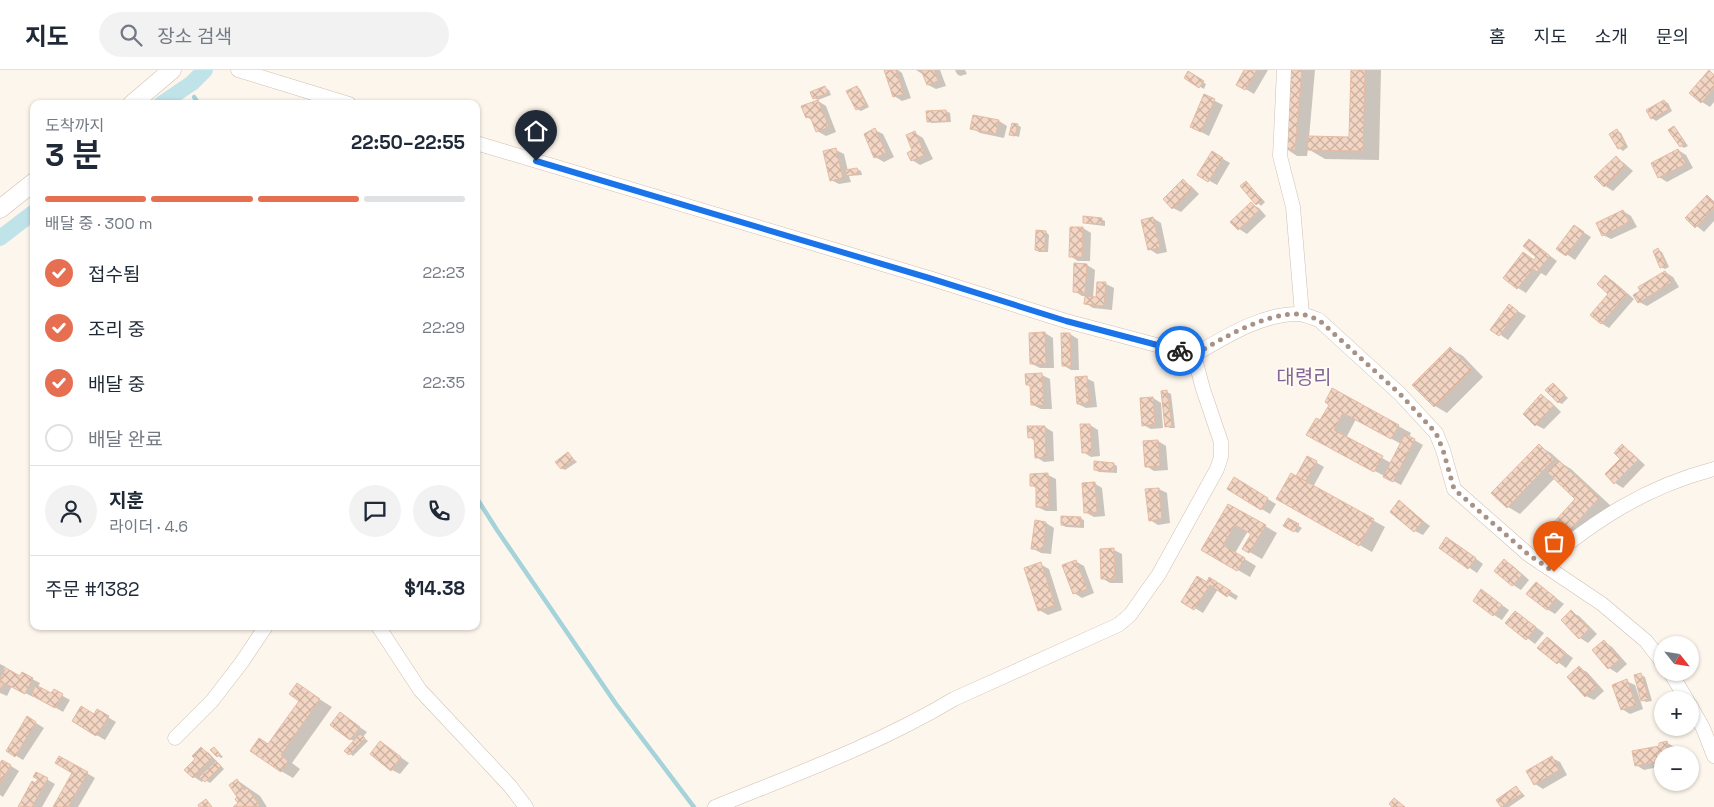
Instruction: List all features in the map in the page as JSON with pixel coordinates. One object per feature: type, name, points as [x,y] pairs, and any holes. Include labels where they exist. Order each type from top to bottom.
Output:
[{"type":"street","points":[[137,100],[172,70]]},
{"type":"street","points":[[238,70],[335,100]]},
{"type":"street","points":[[1284,70],[1280,156],[1293,207],[1302,314]]},
{"type":"street","points":[[480,144],[929,278],[1066,321],[1194,355],[1251,325],[1283,316],[1302,314],[1319,320],[1400,394],[1436,433],[1454,489],[1476,510],[1542,564],[1602,604],[1646,641],[1654,652]]},
{"type":"street","points":[[0,209],[30,185]]},
{"type":"street","points":[[716,807],[850,752],[931,713],[954,699],[1118,625],[1130,615],[1158,574],[1217,469],[1221,458],[1221,442],[1194,355]]},
{"type":"street","points":[[1542,564],[1578,534],[1646,492],[1683,477],[1714,469]]},
{"type":"street","points":[[176,738],[212,701],[263,630]]},
{"type":"street","points":[[381,630],[420,690],[510,786],[526,807]]},
{"type":"street","points":[[1699,721],[1714,756]]},
{"type":"building","points":[[884,70],[896,70],[904,94],[893,97]]},
{"type":"building","points":[[921,70],[934,70],[938,81],[927,85]]},
{"type":"building","points":[[1244,70],[1257,70],[1245,90],[1236,85]]},
{"type":"building","points":[[1291,70],[1302,70],[1295,150],[1284,149]]},
{"type":"building","points":[[1351,70],[1365,70],[1363,151],[1307,150],[1308,136],[1349,137]]},
{"type":"building","points":[[1709,70],[1714,75],[1714,88],[1701,103],[1689,93]]},
{"type":"building","points":[[1188,71],[1204,81],[1199,88],[1184,78]]},
{"type":"building","points":[[825,86],[828,93],[813,99],[810,92]]},
{"type":"building","points":[[857,86],[866,104],[856,110],[846,91]]},
{"type":"building","points":[[1204,94],[1215,99],[1201,132],[1190,127]]},
{"type":"building","points":[[818,100],[829,127],[816,132],[810,116],[806,118],[801,106]]},
{"type":"building","points":[[1664,100],[1669,109],[1651,119],[1646,110]]},
{"type":"building","points":[[946,110],[947,121],[927,122],[926,111]]},
{"type":"building","points":[[973,115],[999,120],[996,134],[970,129]]},
{"type":"building","points":[[1012,123],[1018,124],[1015,136],[1009,135]]},
{"type":"building","points":[[1674,126],[1685,143],[1680,147],[1668,130]]},
{"type":"building","points":[[875,128],[886,153],[874,158],[864,134]]},
{"type":"building","points":[[1617,129],[1626,145],[1618,149],[1609,134]]},
{"type":"building","points":[[915,131],[925,155],[911,161],[907,153],[912,150],[906,135]]},
{"type":"building","points":[[836,148],[843,178],[830,181],[823,151]]},
{"type":"building","points":[[1678,149],[1686,164],[1658,178],[1651,163]]},
{"type":"building","points":[[1212,151],[1223,158],[1208,182],[1197,175]]},
{"type":"building","points":[[1616,156],[1625,166],[1604,187],[1594,177]]},
{"type":"building","points":[[857,168],[859,173],[847,176],[845,170]]},
{"type":"building","points":[[1183,179],[1192,189],[1172,209],[1163,199]]},
{"type":"building","points":[[1246,181],[1262,200],[1256,205],[1240,186]]},
{"type":"building","points":[[1707,195],[1714,202],[1714,208],[1695,228],[1685,218]]},
{"type":"building","points":[[1251,202],[1259,211],[1238,230],[1230,222]]},
{"type":"building","points":[[1623,210],[1629,222],[1602,236],[1596,223]]},
{"type":"building","points":[[1083,216],[1102,218],[1101,224],[1083,223]]},
{"type":"building","points":[[1153,217],[1160,248],[1148,250],[1141,220]]},
{"type":"building","points":[[1574,225],[1584,232],[1566,256],[1556,249]]},
{"type":"building","points":[[1070,227],[1083,227],[1082,257],[1069,257]]},
{"type":"building","points":[[1036,230],[1046,231],[1044,251],[1035,250]]},
{"type":"building","points":[[1529,239],[1550,256],[1537,272],[1533,269],[1517,289],[1503,278],[1523,252],[1534,260],[1536,257],[1523,246]]},
{"type":"building","points":[[1658,248],[1666,265],[1660,268],[1653,251]]},
{"type":"building","points":[[1074,263],[1087,264],[1085,293],[1073,292]]},
{"type":"building","points":[[1665,271],[1672,282],[1638,303],[1633,295],[1640,291],[1638,287]]},
{"type":"building","points":[[1605,275],[1627,294],[1601,324],[1590,315],[1608,294],[1597,284]]},
{"type":"building","points":[[1097,282],[1106,282],[1104,306],[1084,304],[1085,296],[1096,297]]},
{"type":"building","points":[[1509,304],[1518,311],[1499,336],[1490,330]]},
{"type":"building","points":[[1045,332],[1046,364],[1030,364],[1029,333]]},
{"type":"building","points":[[1061,333],[1070,333],[1071,366],[1062,366]]},
{"type":"building","points":[[1450,347],[1472,369],[1434,407],[1412,385]]},
{"type":"building","points":[[1042,373],[1044,405],[1031,405],[1030,385],[1026,385],[1025,374]]},
{"type":"building","points":[[1087,376],[1089,403],[1077,404],[1075,377]]},
{"type":"building","points":[[1553,383],[1565,395],[1558,403],[1545,390]]},
{"type":"building","points":[[1332,388],[1399,425],[1391,439],[1343,413],[1334,430],[1383,456],[1374,472],[1306,435],[1316,418],[1320,420],[1329,405],[1325,402]]},
{"type":"building","points":[[1167,390],[1172,426],[1165,427],[1161,391]]},
{"type":"building","points":[[1541,394],[1554,406],[1535,426],[1523,414]]},
{"type":"building","points":[[1153,397],[1155,424],[1142,426],[1140,398]]},
{"type":"building","points":[[1080,424],[1090,424],[1092,452],[1082,453]]},
{"type":"building","points":[[1027,426],[1045,426],[1046,457],[1035,458],[1034,437],[1028,438]]},
{"type":"building","points":[[1405,434],[1415,439],[1393,482],[1383,477]]},
{"type":"building","points":[[1158,440],[1160,466],[1145,467],[1143,441]]},
{"type":"building","points":[[1539,444],[1554,459],[1507,508],[1491,493]]},
{"type":"building","points":[[1622,444],[1638,460],[1614,484],[1605,474],[1620,459],[1614,453]]},
{"type":"building","points":[[568,452],[574,460],[561,469],[555,462]]},
{"type":"building","points":[[1307,456],[1317,461],[1306,481],[1296,476]]},
{"type":"building","points":[[1558,460],[1599,498],[1546,556],[1534,544],[1575,499],[1547,472]]},
{"type":"building","points":[[1094,461],[1114,463],[1113,471],[1094,470]]},
{"type":"building","points":[[1048,473],[1049,507],[1036,507],[1036,486],[1030,486],[1030,474]]},
{"type":"building","points":[[1291,473],[1374,519],[1359,546],[1276,499]]},
{"type":"building","points":[[1234,477],[1268,498],[1261,510],[1227,489]]},
{"type":"building","points":[[1095,482],[1097,512],[1084,513],[1082,483]]},
{"type":"building","points":[[1159,488],[1162,519],[1149,521],[1145,489]]},
{"type":"building","points":[[1399,500],[1423,521],[1414,532],[1390,512]]},
{"type":"building","points":[[1228,504],[1266,525],[1249,553],[1242,549],[1251,534],[1235,525],[1223,545],[1245,558],[1237,571],[1201,550]]},
{"type":"building","points":[[1061,516],[1081,517],[1080,526],[1061,525]]},
{"type":"building","points":[[1288,518],[1299,524],[1294,532],[1283,526]]},
{"type":"building","points":[[1035,520],[1046,522],[1043,550],[1031,549]]},
{"type":"building","points":[[1446,537],[1476,558],[1468,569],[1439,548]]},
{"type":"building","points":[[1114,548],[1115,579],[1101,579],[1100,549]]},
{"type":"building","points":[[1504,559],[1522,575],[1512,586],[1494,571]]},
{"type":"building","points":[[1076,560],[1087,589],[1073,594],[1062,565]]},
{"type":"building","points":[[1041,562],[1055,605],[1038,611],[1024,568]]},
{"type":"building","points":[[1197,576],[1207,582],[1209,577],[1231,591],[1227,597],[1210,585],[1194,610],[1181,602]]},
{"type":"building","points":[[1536,582],[1556,598],[1547,610],[1526,594]]},
{"type":"building","points":[[1481,589],[1502,605],[1493,616],[1473,601]]},
{"type":"building","points":[[1571,610],[1589,629],[1579,639],[1561,620]]},
{"type":"building","points":[[1515,611],[1536,627],[1526,640],[1505,623]]},
{"type":"building","points":[[1547,637],[1566,653],[1557,664],[1537,648]]},
{"type":"building","points":[[1604,640],[1620,659],[1608,669],[1592,650]]},
{"type":"building","points":[[1579,666],[1597,686],[1585,697],[1567,677]]},
{"type":"building","points":[[6,668],[20,676],[22,672],[33,678],[25,694],[4,683],[0,690],[0,678]]},
{"type":"building","points":[[1641,673],[1649,699],[1641,701],[1634,675]]},
{"type":"building","points":[[1627,679],[1636,705],[1621,710],[1612,685]]},
{"type":"building","points":[[297,683],[320,699],[281,755],[288,761],[281,772],[250,751],[259,738],[268,744],[299,701],[289,694]]},
{"type":"building","points":[[36,685],[51,693],[54,689],[63,694],[55,708],[31,695]]},
{"type":"building","points":[[81,706],[94,714],[97,709],[109,716],[96,736],[72,721]]},
{"type":"building","points":[[340,712],[360,727],[350,740],[330,725]]},
{"type":"building","points":[[27,716],[36,722],[15,757],[6,751]]},
{"type":"building","points":[[360,734],[365,738],[349,755],[344,751]]},
{"type":"building","points":[[380,741],[401,757],[391,771],[370,754]]},
{"type":"building","points":[[1667,741],[1668,746],[1659,746],[1659,743]]},
{"type":"building","points":[[201,747],[212,758],[193,778],[184,770],[195,759],[192,756]]},
{"type":"building","points":[[214,747],[220,754],[217,757],[210,750]]},
{"type":"building","points":[[1654,747],[1654,762],[1635,766],[1632,751]]},
{"type":"building","points":[[59,756],[88,772],[68,807],[53,807],[72,773],[55,763]]},
{"type":"building","points":[[1552,756],[1559,770],[1534,785],[1526,771]]},
{"type":"building","points":[[2,760],[11,765],[0,784],[0,763]]},
{"type":"building","points":[[216,761],[221,766],[205,782],[199,777]]},
{"type":"building","points":[[36,772],[48,778],[32,807],[18,807],[32,781],[35,783],[38,779],[33,777]]},
{"type":"building","points":[[237,779],[244,790],[247,788],[260,806],[233,807],[238,803],[235,799],[237,797],[229,785]]},
{"type":"building","points":[[1516,786],[1522,794],[1501,807],[1496,800]]},
{"type":"building","points":[[1394,798],[1405,807],[1392,807],[1389,804]]},
{"type":"building","points":[[206,799],[212,807],[199,807],[198,805]]},
{"type":"waterway","points":[[167,100],[192,83],[205,70]]},
{"type":"waterway","points":[[0,238],[30,215]]},
{"type":"waterway","points":[[480,503],[616,704],[694,807]]},
{"type":"way so far","points":[[1180,351],[1194,355],[1251,325],[1283,316],[1302,314],[1319,320],[1400,394],[1436,433],[1454,489],[1529,555],[1554,572]]},
{"type":"district","name":"대령리","points":[[1304,377]]},
{"type":"route","points":[[536,161],[754,225],[1066,321],[1180,351]]}]
